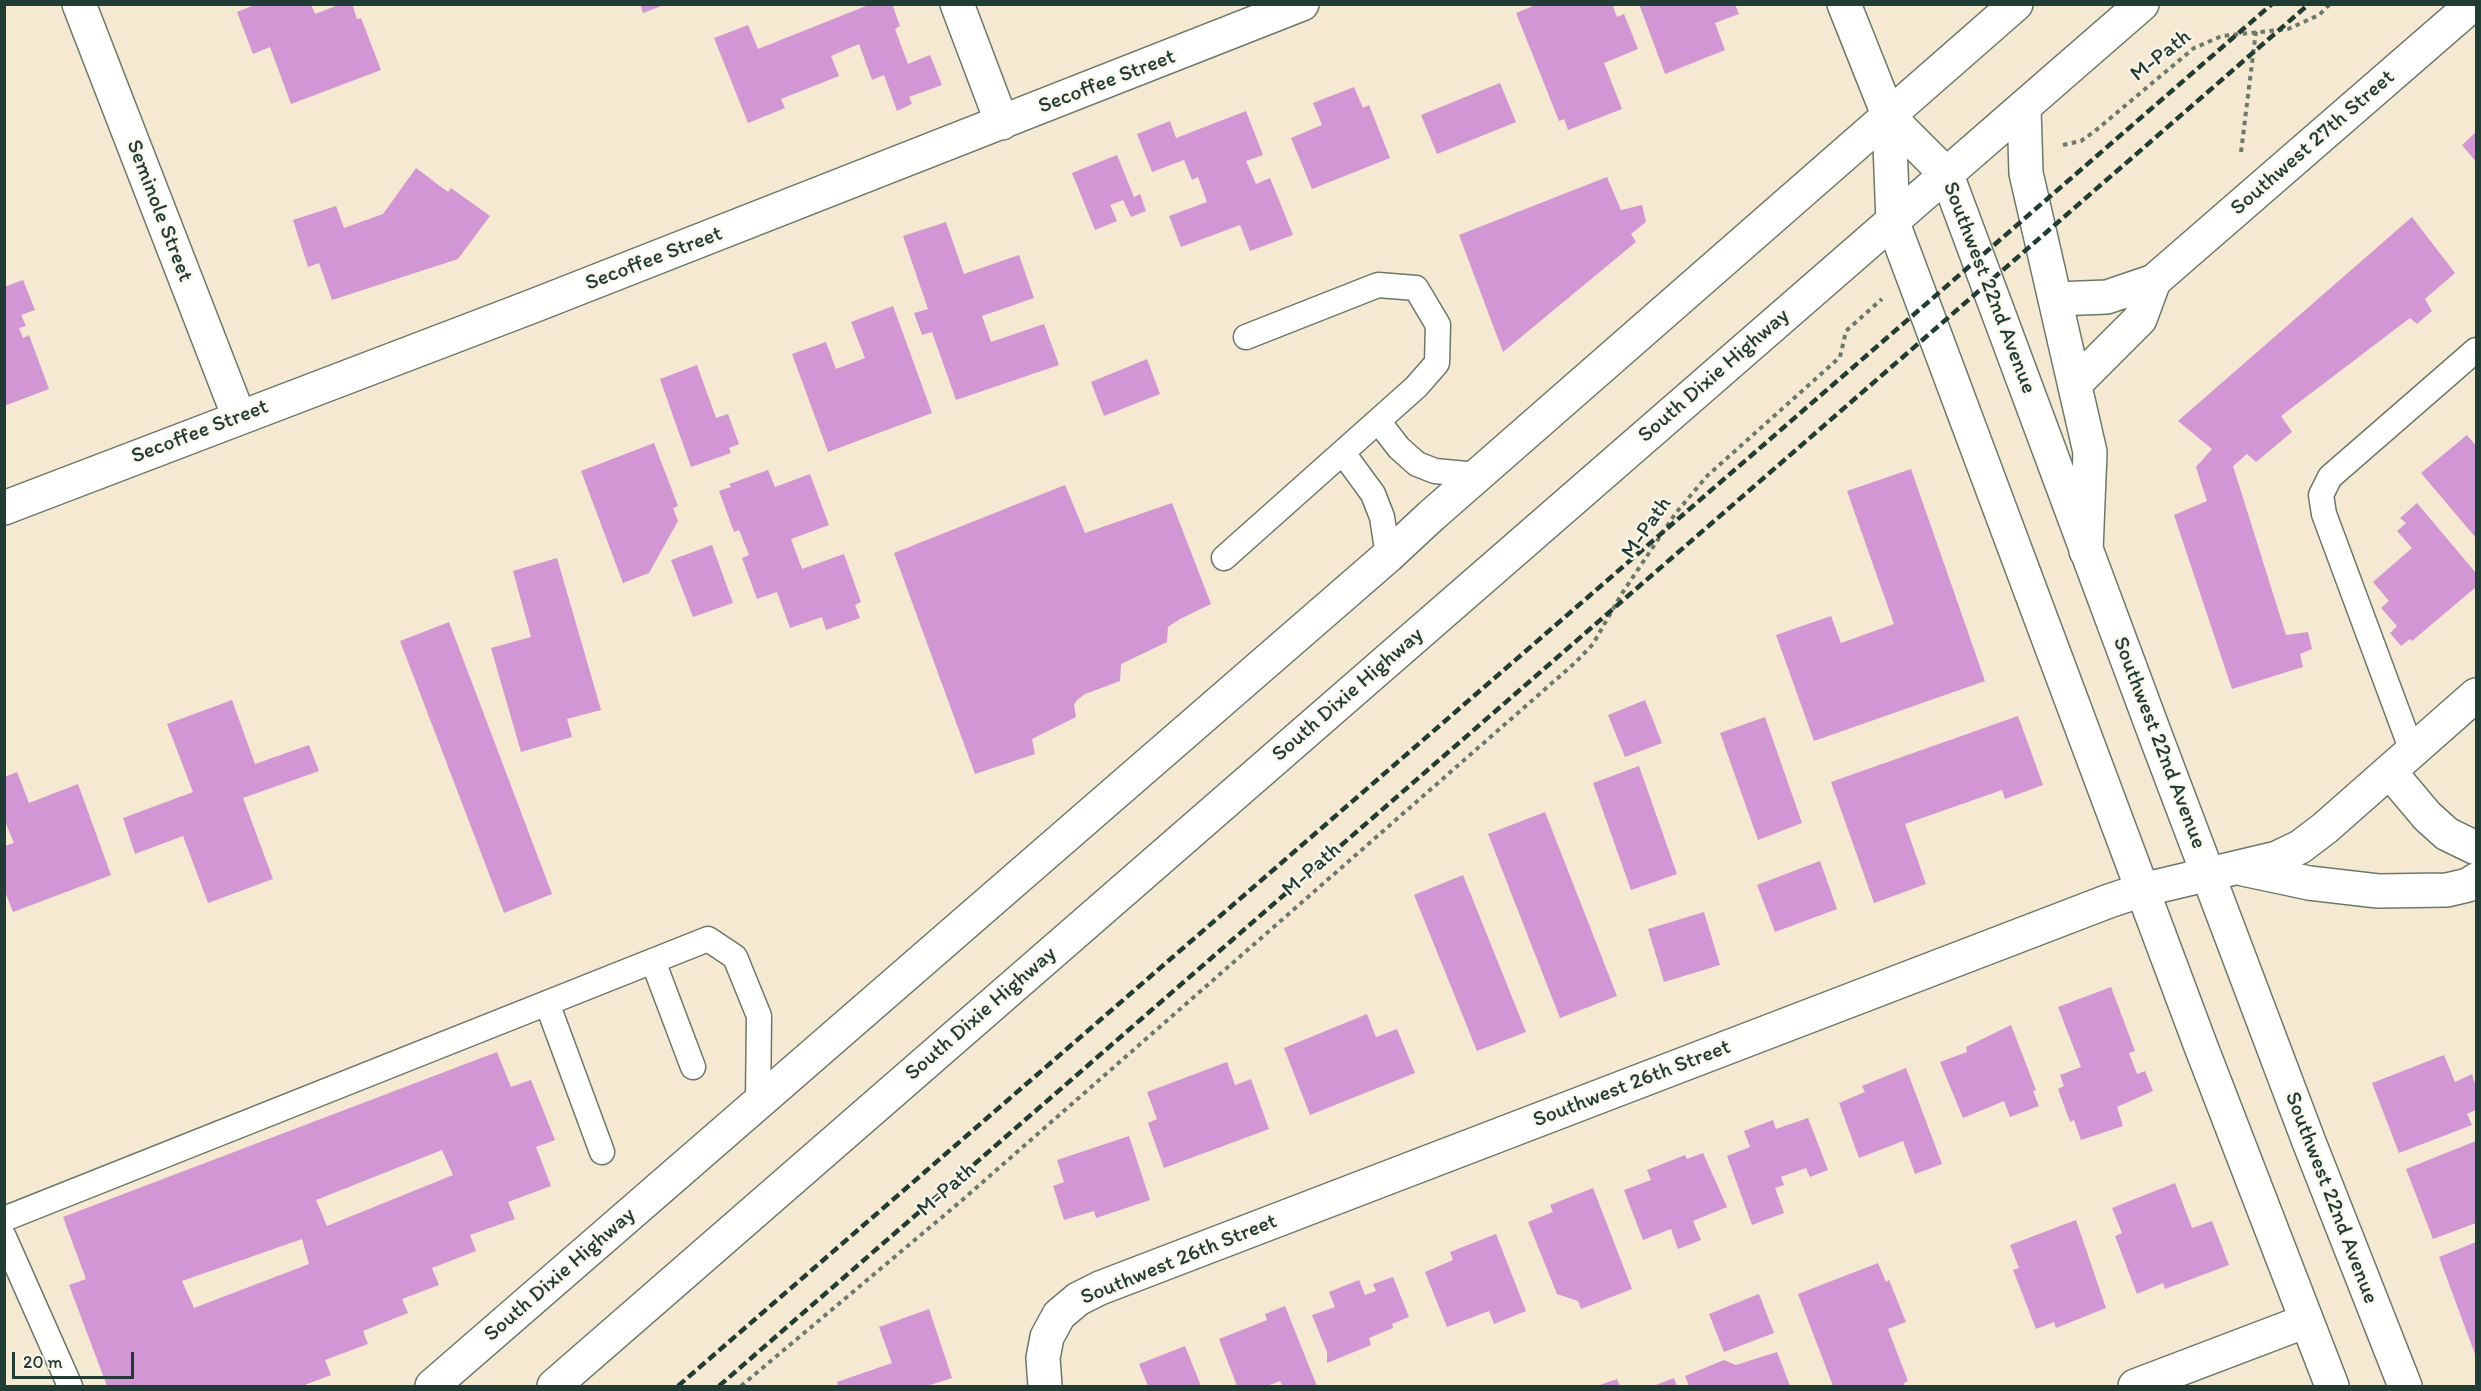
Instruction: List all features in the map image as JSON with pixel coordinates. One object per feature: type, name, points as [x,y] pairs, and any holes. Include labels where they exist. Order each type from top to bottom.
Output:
[{"type":"main road","name":"Seminole Street","points":[[79,4],[240,417]]},
{"type":"main road","points":[[957,4],[1002,123]]},
{"type":"main road","name":"Secoffee Street","points":[[4,508],[544,302],[1302,4]]},
{"type":"main road","name":"Southwest 22nd Avenue","points":[[1844,4],[1889,117],[1893,223],[2142,890],[2332,1386]]},
{"type":"main road","name":"South Dixie Highway","points":[[432,1386],[1388,556],[1477,475],[2016,4]]},
{"type":"main road","name":"South Dixie Highway","points":[[554,1386],[2142,4]]},
{"type":"main road","name":"Southwest 27th Street","points":[[2056,299],[2107,297],[2154,281],[2473,4]]},
{"type":"main road","points":[[2024,108],[2026,173],[2090,452],[2086,550]]},
{"type":"main road","name":"Southwest 22nd Avenue","points":[[1889,117],[1947,174],[2086,550],[2223,871],[2309,1142],[2405,1386]]},
{"type":"main road","name":"Southwest 27th Street","points":[[2075,384],[2140,319],[2154,281]]},
{"type":"main road","name":"Southwest 26th Street","points":[[1045,1386],[1043,1358],[1047,1337],[1059,1315],[1078,1299],[1100,1288],[2066,917],[2142,890],[2277,858],[2300,847],[2325,828],[2476,695]]},
{"type":"main road","points":[[2401,761],[2427,816],[2446,834],[2476,848]]},
{"type":"main road","name":"Southwest 26th Street","points":[[2223,871],[2378,891],[2447,890],[2468,885],[2476,880]]},
{"type":"main road","points":[[2135,1386],[2306,1321]]},
{"type":"lane","points":[[1224,558],[1416,387],[1437,363],[1438,325],[1416,288],[1378,285],[1246,337]]},
{"type":"lane","points":[[2401,761],[2324,514],[2321,495],[2330,477],[2476,350]]},
{"type":"lane","points":[[1378,421],[1399,448],[1417,464],[1435,471],[1477,475]]},
{"type":"lane","points":[[1343,453],[1373,494],[1382,517],[1388,556]]},
{"type":"lane","points":[[4,1220],[708,939],[735,957],[759,1016],[758,1102]]},
{"type":"lane","points":[[652,961],[693,1067]]},
{"type":"lane","points":[[547,1003],[602,1152]]},
{"type":"lane","points":[[4,1237],[70,1386]]},
{"type":"path","name":"M-Path","points":[[2056,146],[2081,141],[2194,48],[2222,36],[2288,29],[2302,24],[2330,4]]},
{"type":"path","points":[[2241,152],[2256,32]]},
{"type":"path","name":"M-Path","points":[[741,1386],[960,1202],[1576,662],[1593,644],[1621,595],[1687,500],[1725,458],[1840,357],[1846,330]]},
{"type":"building","points":[[257,4],[311,4],[315,14],[341,4],[352,4],[357,19],[361,18],[381,70],[291,104],[270,47],[253,54],[237,12]]},
{"type":"building","points":[[640,4],[664,4],[664,5],[643,13]]},
{"type":"building","points":[[871,4],[892,4],[900,26],[895,29],[908,64],[930,55],[942,85],[909,97],[912,104],[897,111],[884,75],[872,80],[859,44],[831,56],[839,76],[781,99],[785,108],[748,123],[714,38],[748,25],[758,49]]},
{"type":"building","points":[[1538,4],[1612,4],[1617,17],[1624,14],[1638,49],[1604,63],[1622,109],[1568,130],[1564,119],[1559,121],[1516,13]]},
{"type":"building","points":[[1639,4],[1735,4],[1739,14],[1715,23],[1725,50],[1665,74]]},
{"type":"building","points":[[1500,83],[1516,122],[1437,154],[1421,115]]},
{"type":"building","points":[[1354,87],[1363,108],[1369,105],[1390,158],[1312,189],[1291,138],[1322,125],[1313,103]]},
{"type":"building","points":[[1246,111],[1263,155],[1246,161],[1256,184],[1270,178],[1293,235],[1250,251],[1240,225],[1181,247],[1169,216],[1207,202],[1198,177],[1192,180],[1184,160],[1152,172],[1137,134],[1170,121],[1176,138]]},
{"type":"building","points":[[2476,132],[2476,162],[2462,145]]},
{"type":"building","points":[[1117,155],[1134,197],[1140,194],[1146,211],[1131,217],[1123,200],[1110,205],[1117,221],[1095,230],[1072,173]]},
{"type":"building","points":[[416,168],[448,192],[451,188],[490,216],[458,259],[332,300],[319,263],[308,267],[293,220],[336,206],[344,228],[383,214]]},
{"type":"building","points":[[1607,177],[1621,210],[1642,205],[1646,222],[1631,234],[1636,242],[1503,352],[1459,235]]},
{"type":"building","points":[[2412,217],[2455,273],[2425,299],[2432,311],[2417,324],[2410,318],[2281,416],[2292,432],[2256,462],[2247,454],[2233,466],[2286,635],[2308,632],[2312,649],[2300,654],[2303,667],[2232,689],[2174,515],[2207,501],[2196,467],[2212,449],[2178,421]]},
{"type":"building","points":[[946,222],[964,274],[1019,255],[1034,298],[982,316],[991,342],[1044,324],[1059,365],[956,400],[932,332],[922,335],[914,313],[928,309],[903,236]]},
{"type":"building","points":[[23,280],[35,310],[21,315],[26,326],[19,328],[23,338],[29,335],[49,389],[4,406],[4,287]]},
{"type":"building","points":[[893,306],[932,413],[828,452],[792,354],[826,342],[836,369],[865,358],[851,322]]},
{"type":"building","points":[[1147,359],[1160,394],[1104,416],[1091,382]]},
{"type":"building","points":[[697,365],[716,418],[728,414],[739,444],[729,448],[731,453],[691,467],[660,379]]},
{"type":"building","points":[[2467,435],[2476,446],[2476,538],[2421,473]]},
{"type":"building","points":[[654,443],[678,506],[673,508],[678,521],[649,573],[623,583],[581,471]]},
{"type":"building","points":[[1911,469],[1985,681],[1814,741],[1776,635],[1831,616],[1841,643],[1894,624],[1847,491]]},
{"type":"building","points":[[768,470],[775,487],[810,474],[829,525],[791,539],[802,569],[844,554],[861,602],[855,605],[860,618],[826,630],[822,617],[790,628],[777,592],[757,599],[742,558],[749,555],[739,530],[734,532],[719,491],[731,487],[729,484]]},
{"type":"building","points":[[1065,485],[1085,533],[1172,503],[1211,604],[1168,627],[1167,642],[1121,664],[1120,681],[1085,694],[1077,700],[1074,705],[1076,717],[1032,739],[1035,754],[975,774],[894,553]]},
{"type":"building","points":[[2417,503],[2476,573],[2476,587],[2412,641],[2410,639],[2401,646],[2390,633],[2397,626],[2381,608],[2389,601],[2373,582],[2412,548],[2397,531],[2406,523],[2400,518]]},
{"type":"building","points":[[712,545],[733,603],[693,617],[671,560]]},
{"type":"building","points":[[557,558],[601,710],[567,719],[572,737],[521,752],[491,648],[531,637],[513,571]]},
{"type":"building","points":[[449,622],[552,894],[504,913],[400,641]]},
{"type":"building","points":[[232,700],[255,764],[309,745],[319,771],[243,798],[273,879],[208,903],[183,836],[135,854],[123,818],[193,792],[167,724]]},
{"type":"building","points":[[1645,700],[1662,743],[1625,757],[1608,715]]},
{"type":"building","points":[[2018,716],[2043,785],[2005,799],[2002,790],[1905,824],[1926,884],[1874,903],[1831,782]]},
{"type":"building","points":[[1765,717],[1802,823],[1758,840],[1720,733]]},
{"type":"building","points":[[1639,766],[1677,874],[1631,890],[1593,783]]},
{"type":"building","points":[[17,772],[29,803],[78,784],[111,875],[13,912],[4,889],[4,846],[14,843],[4,819],[4,777]]},
{"type":"building","points":[[1545,812],[1617,996],[1560,1018],[1488,834]]},
{"type":"building","points":[[1820,861],[1837,909],[1775,932],[1757,885]]},
{"type":"building","points":[[1463,875],[1526,1032],[1477,1051],[1414,895]]},
{"type":"building","points":[[1704,912],[1720,965],[1664,982],[1648,929]]},
{"type":"building","points":[[2111,987],[2135,1051],[2129,1053],[2137,1074],[2145,1071],[2153,1091],[2117,1107],[2123,1126],[2081,1140],[2074,1120],[2070,1122],[2058,1089],[2064,1086],[2060,1075],[2081,1067],[2058,1007]]},
{"type":"building","points":[[1367,1014],[1376,1037],[1397,1029],[1415,1073],[1310,1115],[1284,1048]]},
{"type":"building","points":[[2011,1025],[2036,1090],[2033,1091],[2039,1106],[2010,1117],[2004,1101],[1963,1118],[1940,1062],[1967,1052],[1966,1047]]},
{"type":"building","points":[[497,1052],[511,1087],[531,1080],[555,1140],[536,1147],[551,1186],[508,1202],[515,1219],[470,1235],[476,1251],[432,1268],[439,1285],[402,1299],[408,1313],[363,1331],[368,1344],[325,1360],[331,1375],[302,1386],[107,1386],[69,1285],[86,1279],[63,1217]],"holes":[[[442,1150],[453,1175],[327,1226],[316,1200]],[[302,1239],[309,1264],[194,1308],[182,1281]]]},
{"type":"building","points":[[2444,1055],[2455,1082],[2472,1074],[2476,1087],[2476,1110],[2467,1114],[2472,1125],[2399,1153],[2372,1083]]},
{"type":"building","points":[[1227,1062],[1235,1085],[1251,1079],[1269,1129],[1164,1168],[1148,1123],[1157,1119],[1147,1092]]},
{"type":"building","points":[[1906,1068],[1942,1164],[1915,1174],[1903,1141],[1859,1158],[1839,1103],[1865,1092],[1862,1086]]},
{"type":"building","points":[[1808,1118],[1828,1170],[1810,1177],[1806,1168],[1781,1177],[1784,1185],[1775,1188],[1784,1213],[1752,1225],[1727,1156],[1750,1147],[1744,1131],[1773,1120],[1776,1129]]},
{"type":"building","points":[[1129,1136],[1150,1200],[1096,1218],[1094,1211],[1064,1220],[1053,1186],[1064,1182],[1057,1160]]},
{"type":"building","points":[[2476,1141],[2476,1223],[2433,1239],[2406,1169]]},
{"type":"building","points":[[1703,1153],[1727,1207],[1693,1221],[1701,1240],[1678,1249],[1671,1229],[1643,1240],[1624,1190],[1651,1180],[1647,1170],[1685,1155],[1687,1159]]},
{"type":"building","points":[[2175,1183],[2192,1228],[2212,1221],[2229,1265],[2165,1289],[2163,1283],[2137,1294],[2115,1236],[2122,1233],[2112,1208]]},
{"type":"building","points":[[1593,1188],[1632,1289],[1581,1309],[1578,1301],[1557,1294],[1528,1222],[1553,1212],[1550,1205]]},
{"type":"building","points":[[2076,1220],[2106,1308],[2056,1328],[2054,1322],[2036,1329],[2013,1270],[2019,1268],[2010,1245]]},
{"type":"building","points":[[1496,1234],[1526,1311],[1494,1324],[1489,1311],[1447,1327],[1425,1272],[1453,1260],[1450,1252]]},
{"type":"building","points":[[2476,1242],[2476,1357],[2439,1257]]},
{"type":"building","points":[[1878,1263],[1886,1282],[1889,1280],[1906,1322],[1888,1329],[1908,1381],[1904,1383],[1905,1386],[1833,1386],[1798,1294]]},
{"type":"building","points":[[1393,1277],[1409,1317],[1392,1324],[1393,1328],[1369,1338],[1371,1345],[1327,1363],[1327,1352],[1312,1315],[1335,1307],[1329,1292],[1359,1280],[1365,1295],[1376,1291],[1373,1284]]},
{"type":"building","points":[[1759,1294],[1774,1333],[1724,1352],[1709,1314]]},
{"type":"building","points":[[1285,1306],[1317,1386],[1282,1386],[1280,1381],[1267,1386],[1237,1386],[1219,1339],[1267,1320],[1265,1314]]},
{"type":"building","points":[[929,1309],[952,1378],[927,1386],[838,1386],[837,1382],[892,1363],[879,1327]]},
{"type":"building","points":[[1185,1346],[1201,1386],[1148,1386],[1139,1364]]},
{"type":"building","points":[[1777,1352],[1790,1386],[1689,1386],[1685,1376],[1724,1360],[1736,1365]]},
{"type":"building","points":[[1674,1378],[1677,1386],[1653,1386]]},
{"type":"building","points":[[1617,1379],[1620,1386],[1597,1386]]},
{"type":"railway","points":[[678,1386],[2272,4]]},
{"type":"railway","points":[[719,1386],[2309,4]]}]
